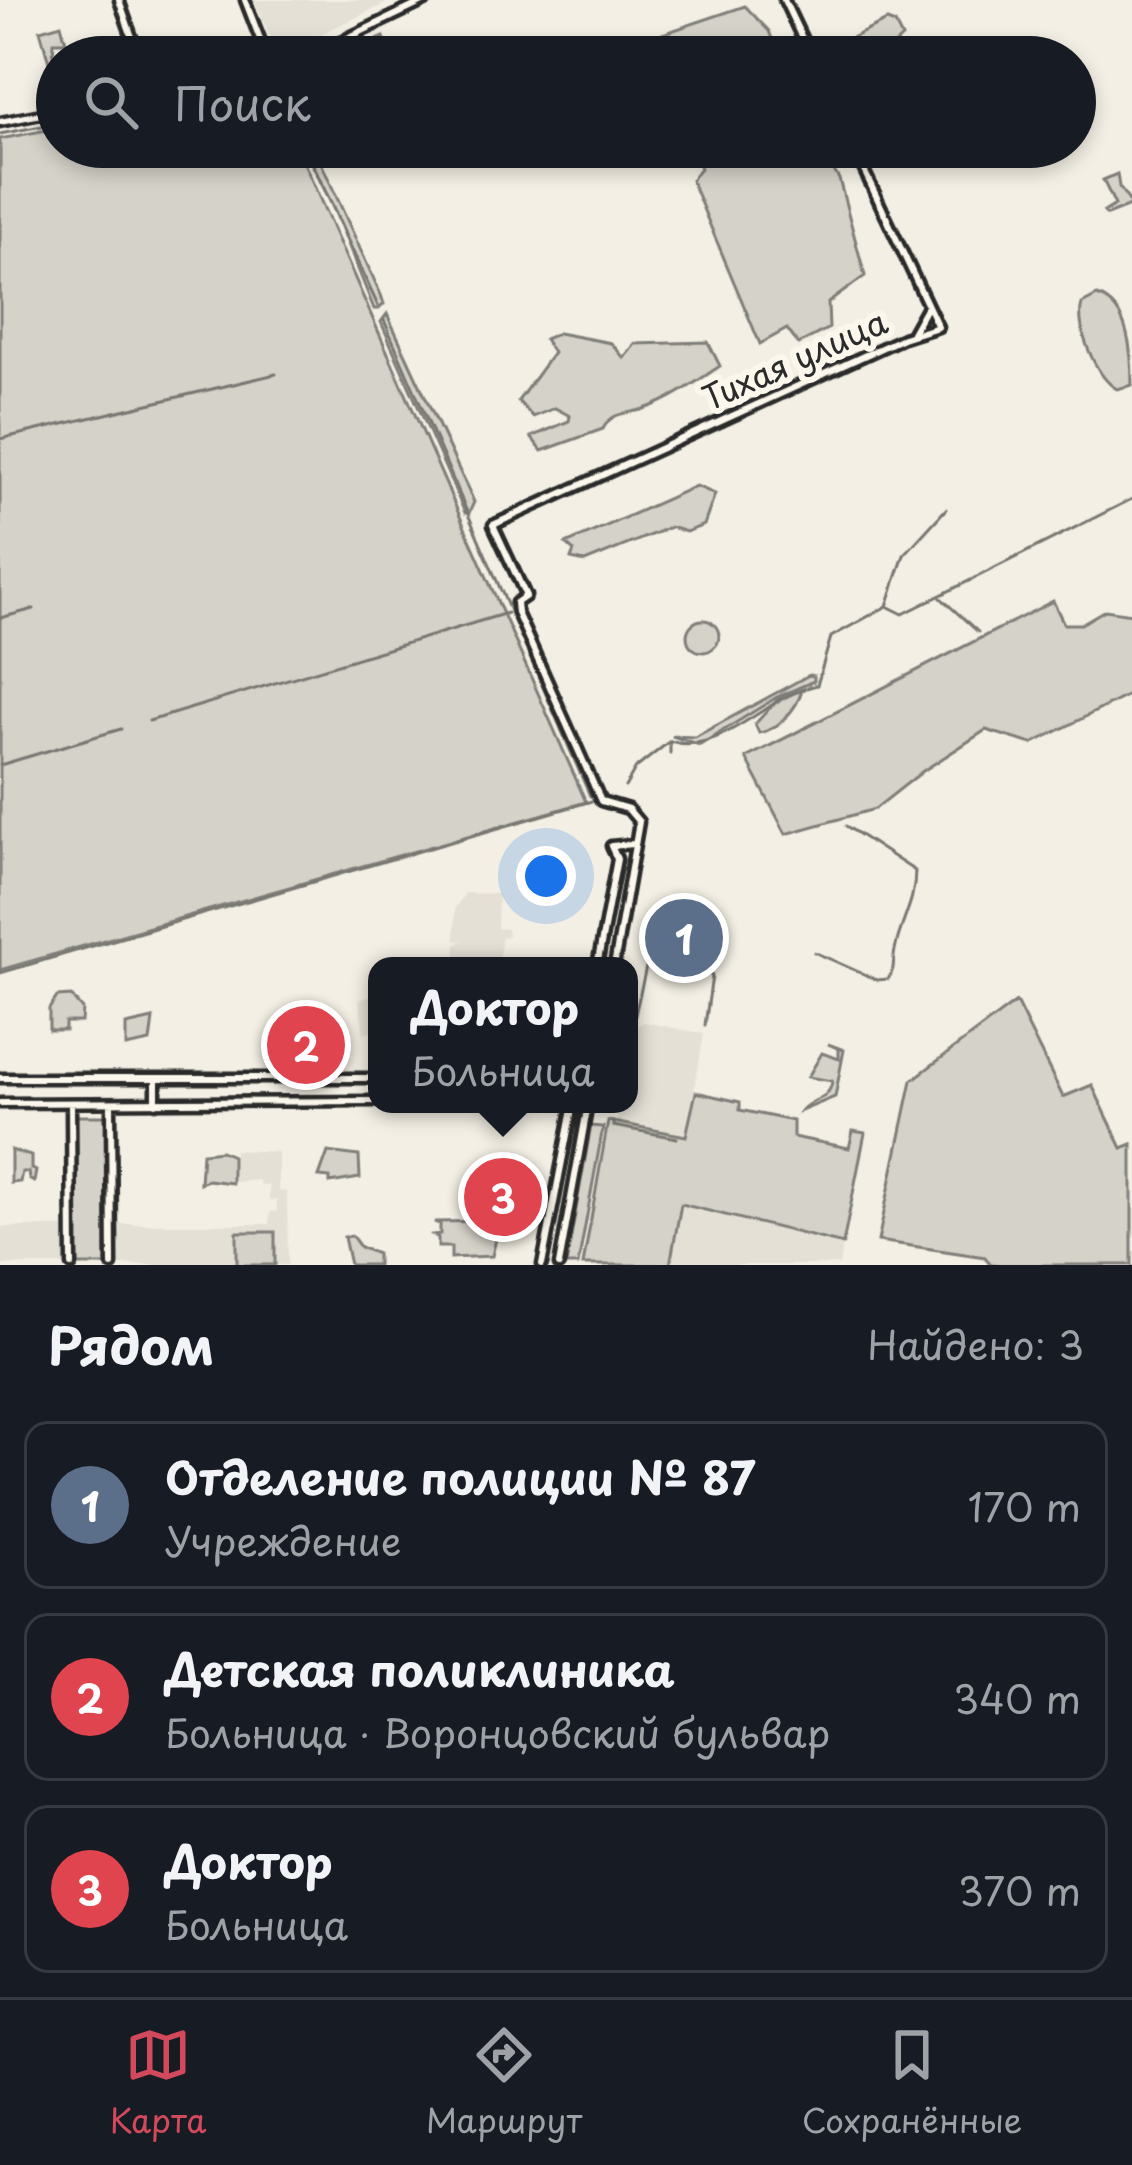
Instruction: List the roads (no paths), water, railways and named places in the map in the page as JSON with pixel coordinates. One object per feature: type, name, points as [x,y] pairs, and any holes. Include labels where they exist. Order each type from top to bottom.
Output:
[{"type":"street","points":[[119,0],[132,36]]},
{"type":"street","points":[[245,0],[259,36]]},
{"type":"street","points":[[352,36],[427,0]]},
{"type":"street","points":[[784,0],[801,36]]},
{"type":"street","points":[[0,122],[36,115]]},
{"type":"street","name":"Тихая улица","points":[[634,844],[639,822],[635,814],[601,801],[517,613],[517,603],[526,596],[494,525],[910,334],[938,327],[863,168]]},
{"type":"street","points":[[910,334],[927,304]]},
{"type":"street","points":[[599,957],[616,859],[611,846],[634,844],[615,957]]},
{"type":"street","points":[[0,1078],[368,1078]]},
{"type":"street","points":[[156,1078],[156,1102]]},
{"type":"street","points":[[0,1103],[368,1101]]},
{"type":"street","points":[[111,1102],[112,1265]]},
{"type":"street","points":[[71,1103],[72,1265]]},
{"type":"street","points":[[542,1265],[571,1113]]},
{"type":"street","points":[[559,1265],[586,1113]]},
{"type":"waterway","points":[[0,134],[36,127]]},
{"type":"waterway","points":[[315,168],[378,306]]},
{"type":"waterway","points":[[384,320],[590,796]]},
{"type":"waterway","points":[[0,439],[276,374]]},
{"type":"waterway","points":[[889,607],[903,614],[1132,499]]},
{"type":"waterway","points":[[625,787],[636,768],[670,741],[707,741],[817,685],[831,637],[887,606],[904,555],[946,509]]},
{"type":"waterway","points":[[941,598],[978,632]]},
{"type":"waterway","points":[[0,618],[34,609]]},
{"type":"waterway","points":[[149,721],[507,613]]},
{"type":"waterway","points":[[0,765],[121,729]]},
{"type":"waterway","points":[[670,743],[670,753]]},
{"type":"waterway","points":[[0,973],[595,800]]},
{"type":"waterway","points":[[814,952],[877,980],[888,979],[913,893],[915,871],[846,826]]},
{"type":"waterway","points":[[638,1002],[651,945]]},
{"type":"waterway","points":[[651,950],[669,954]]},
{"type":"waterway","points":[[691,962],[712,976],[705,1025]]},
{"type":"waterway","points":[[613,1122],[613,1126],[677,1138]]},
{"type":"place","name":"Отделение полиции № 87","points":[[684,938]]},
{"type":"place","name":"Детская поликлиника","points":[[306,1045]]},
{"type":"place","name":"Доктор","points":[[503,1197]]}]
